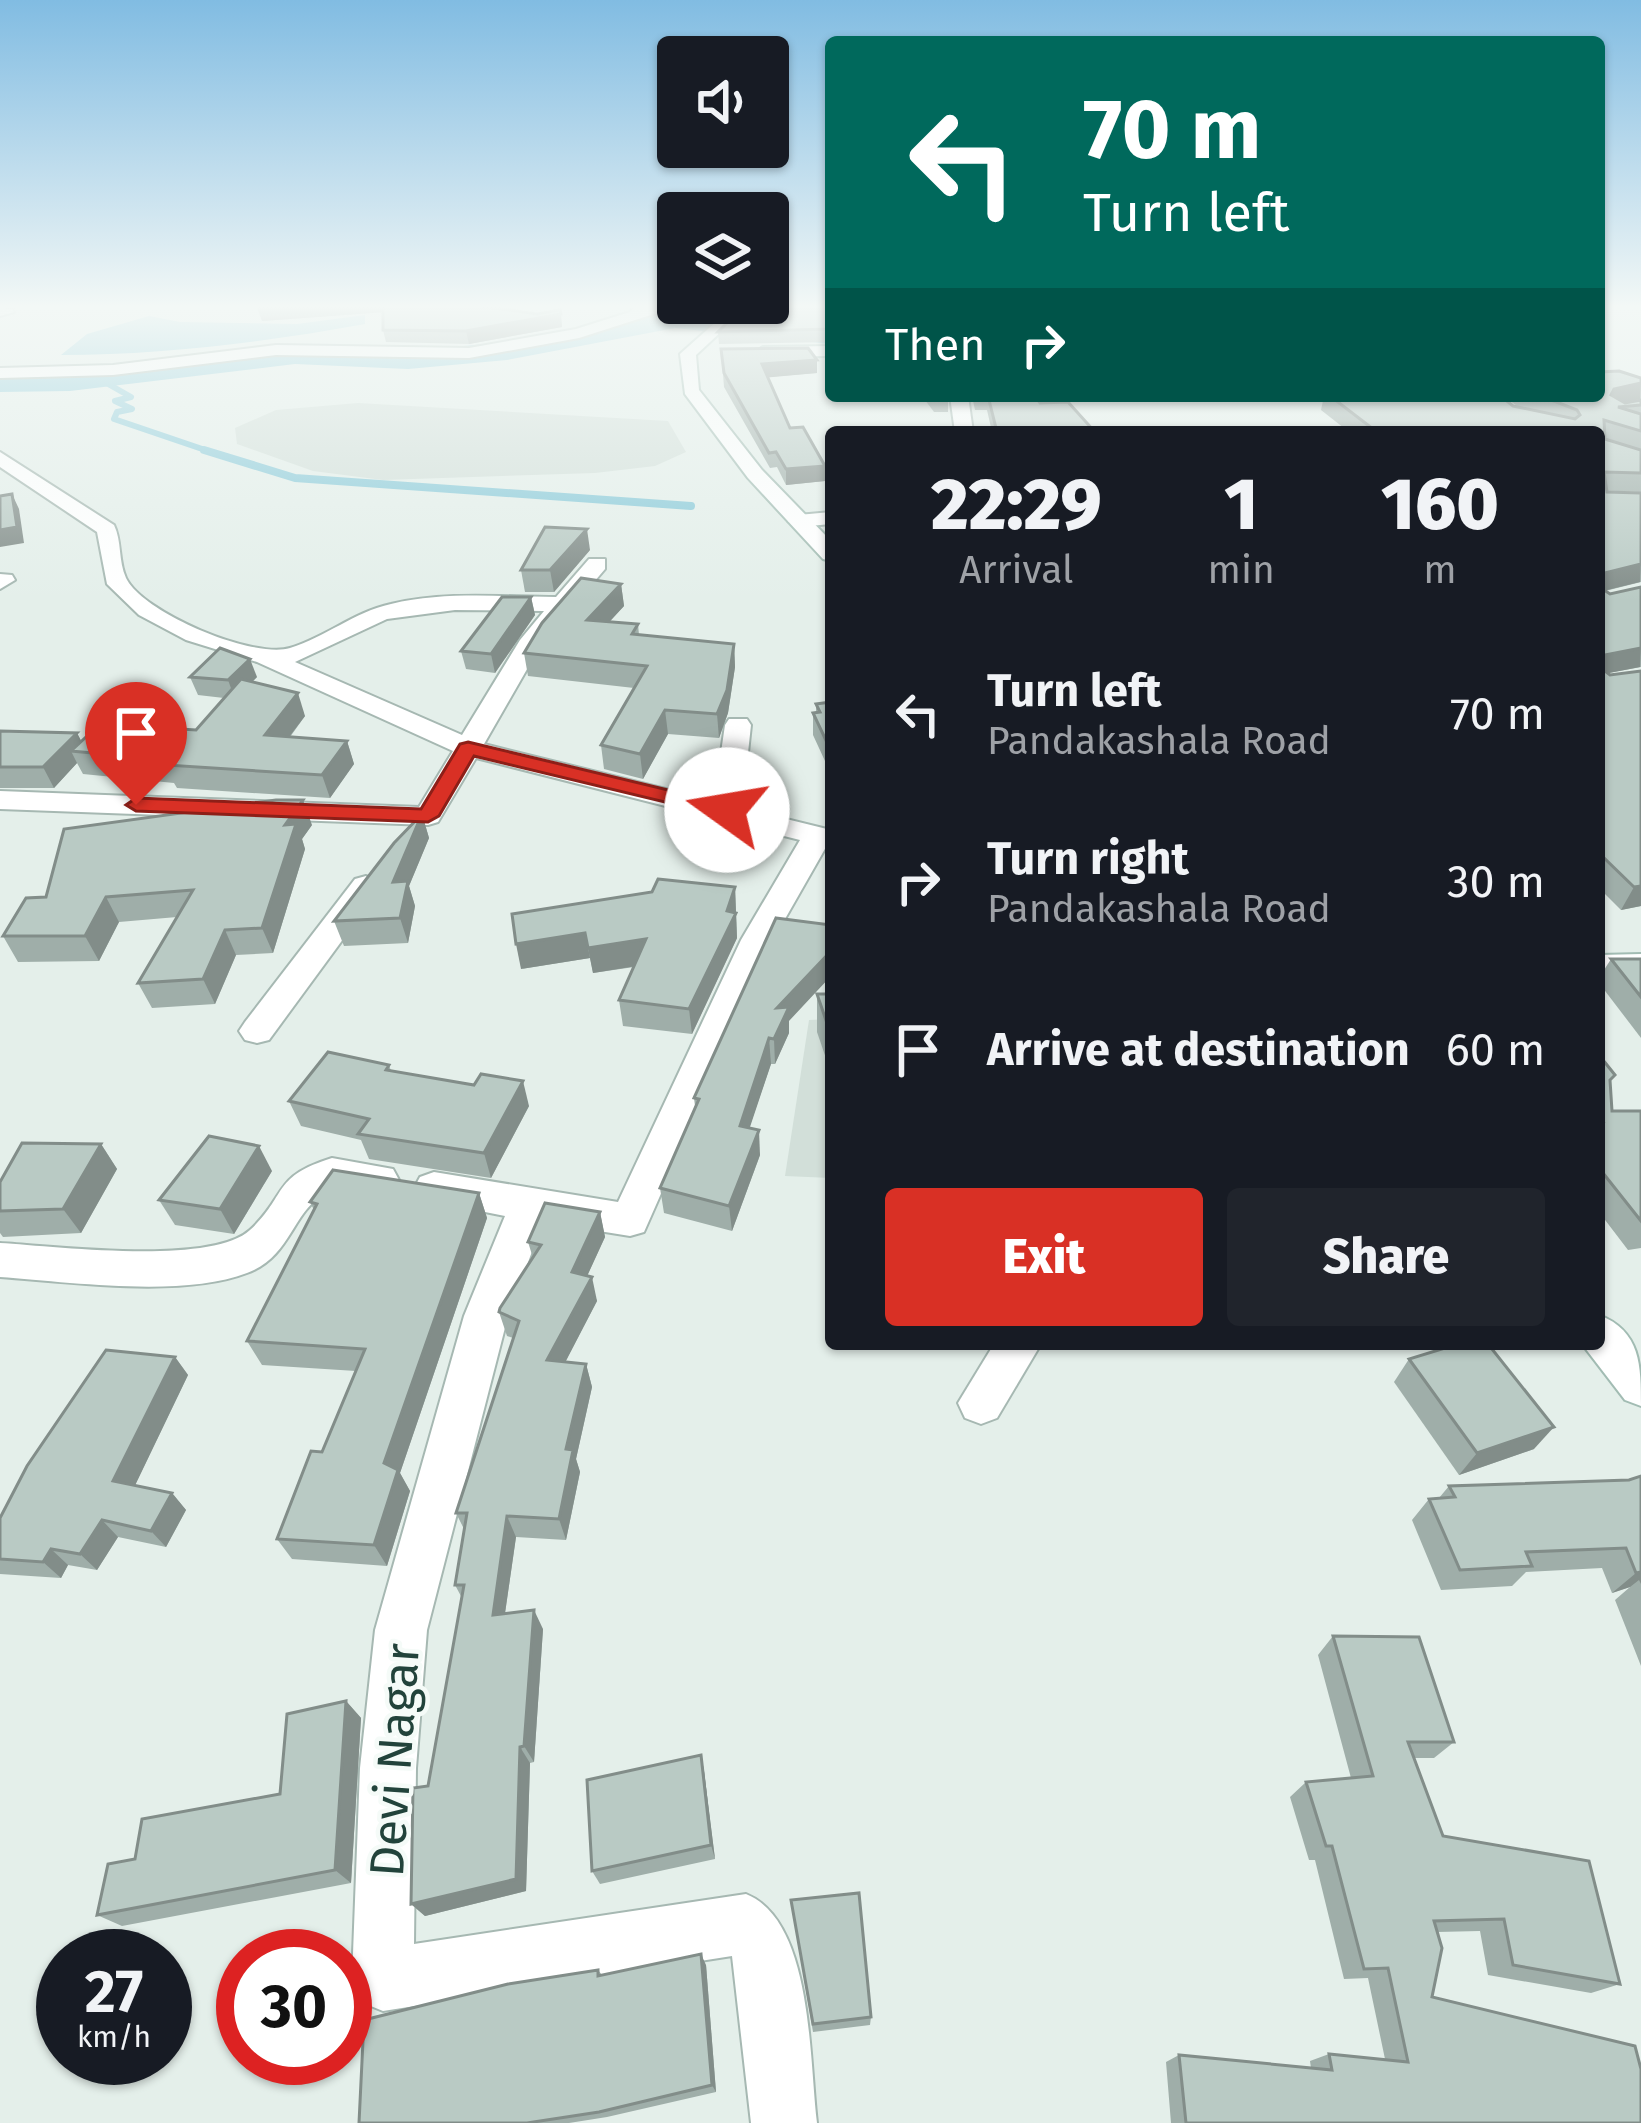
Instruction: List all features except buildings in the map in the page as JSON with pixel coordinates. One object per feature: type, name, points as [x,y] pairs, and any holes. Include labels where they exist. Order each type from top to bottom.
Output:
[{"type":"street","points":[[701,403],[755,474],[825,548]]},
{"type":"street","points":[[0,458],[107,529],[118,584],[136,602],[245,656],[266,658],[304,651],[392,611],[432,604],[560,604]]},
{"type":"street","points":[[798,521],[825,519]]},
{"type":"street","points":[[257,1031],[394,852],[428,816],[532,640],[597,564]]},
{"type":"street","points":[[0,1260],[150,1269],[239,1259],[266,1241],[304,1186],[332,1173],[631,1220],[757,940],[824,837],[468,748],[266,658]]},
{"type":"street","points":[[727,810],[738,725]]},
{"type":"street","points":[[0,800],[428,816]]},
{"type":"street","points":[[1605,965],[1641,964]]},
{"type":"street","name":"Devi Nagar","points":[[531,1202],[486,1316],[400,1630],[388,1768],[382,1980],[746,1924],[765,1954],[784,2123]]},
{"type":"street","points":[[1605,1341],[1641,1386]]},
{"type":"street","points":[[981,1402],[1015,1350]]},
{"type":"shaded area","points":[[359,403],[668,421],[686,452],[655,466],[595,473],[383,480],[313,471],[237,444],[235,428],[276,410]]},
{"type":"shaded area","points":[[825,1019],[825,1178],[785,1176],[809,1020]]},
{"type":"waterway","points":[[119,403],[132,409],[117,412],[114,419],[214,453]]},
{"type":"waterway","points":[[204,450],[295,478],[691,506]]},
{"type":"route","points":[[136,805],[428,816],[468,748],[727,810]]}]
